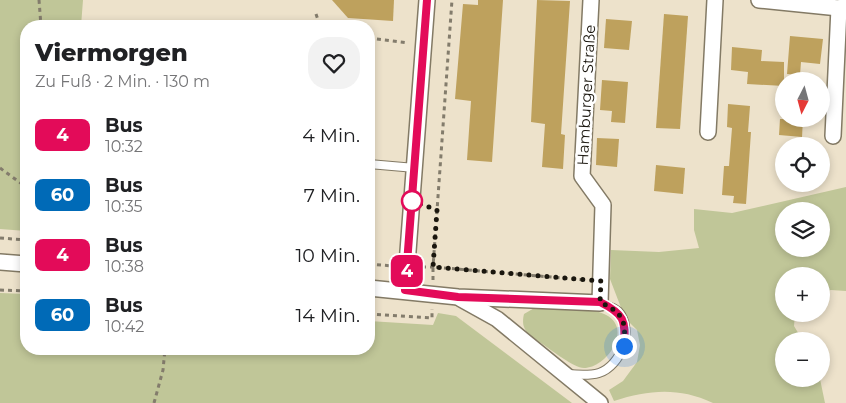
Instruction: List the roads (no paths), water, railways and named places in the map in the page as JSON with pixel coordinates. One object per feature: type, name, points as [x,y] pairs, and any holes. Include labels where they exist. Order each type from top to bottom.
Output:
[{"type":"street","points":[[405,290],[427,0]]},
{"type":"street","name":"Hamburger Straße","points":[[592,0],[582,176],[603,205],[600,302]]},
{"type":"street","points":[[708,132],[715,0]]},
{"type":"street","points":[[759,0],[842,7],[833,136]]},
{"type":"street","points":[[0,262],[20,264]]},
{"type":"street","points":[[375,288],[458,297],[600,302]]},
{"type":"street","points":[[458,297],[497,319],[600,403]]},
{"type":"lane","points":[[375,165],[415,168]]},
{"type":"lane","points":[[563,374],[582,375],[600,373],[615,361],[624,346],[625,325],[618,311],[600,302]]}]
